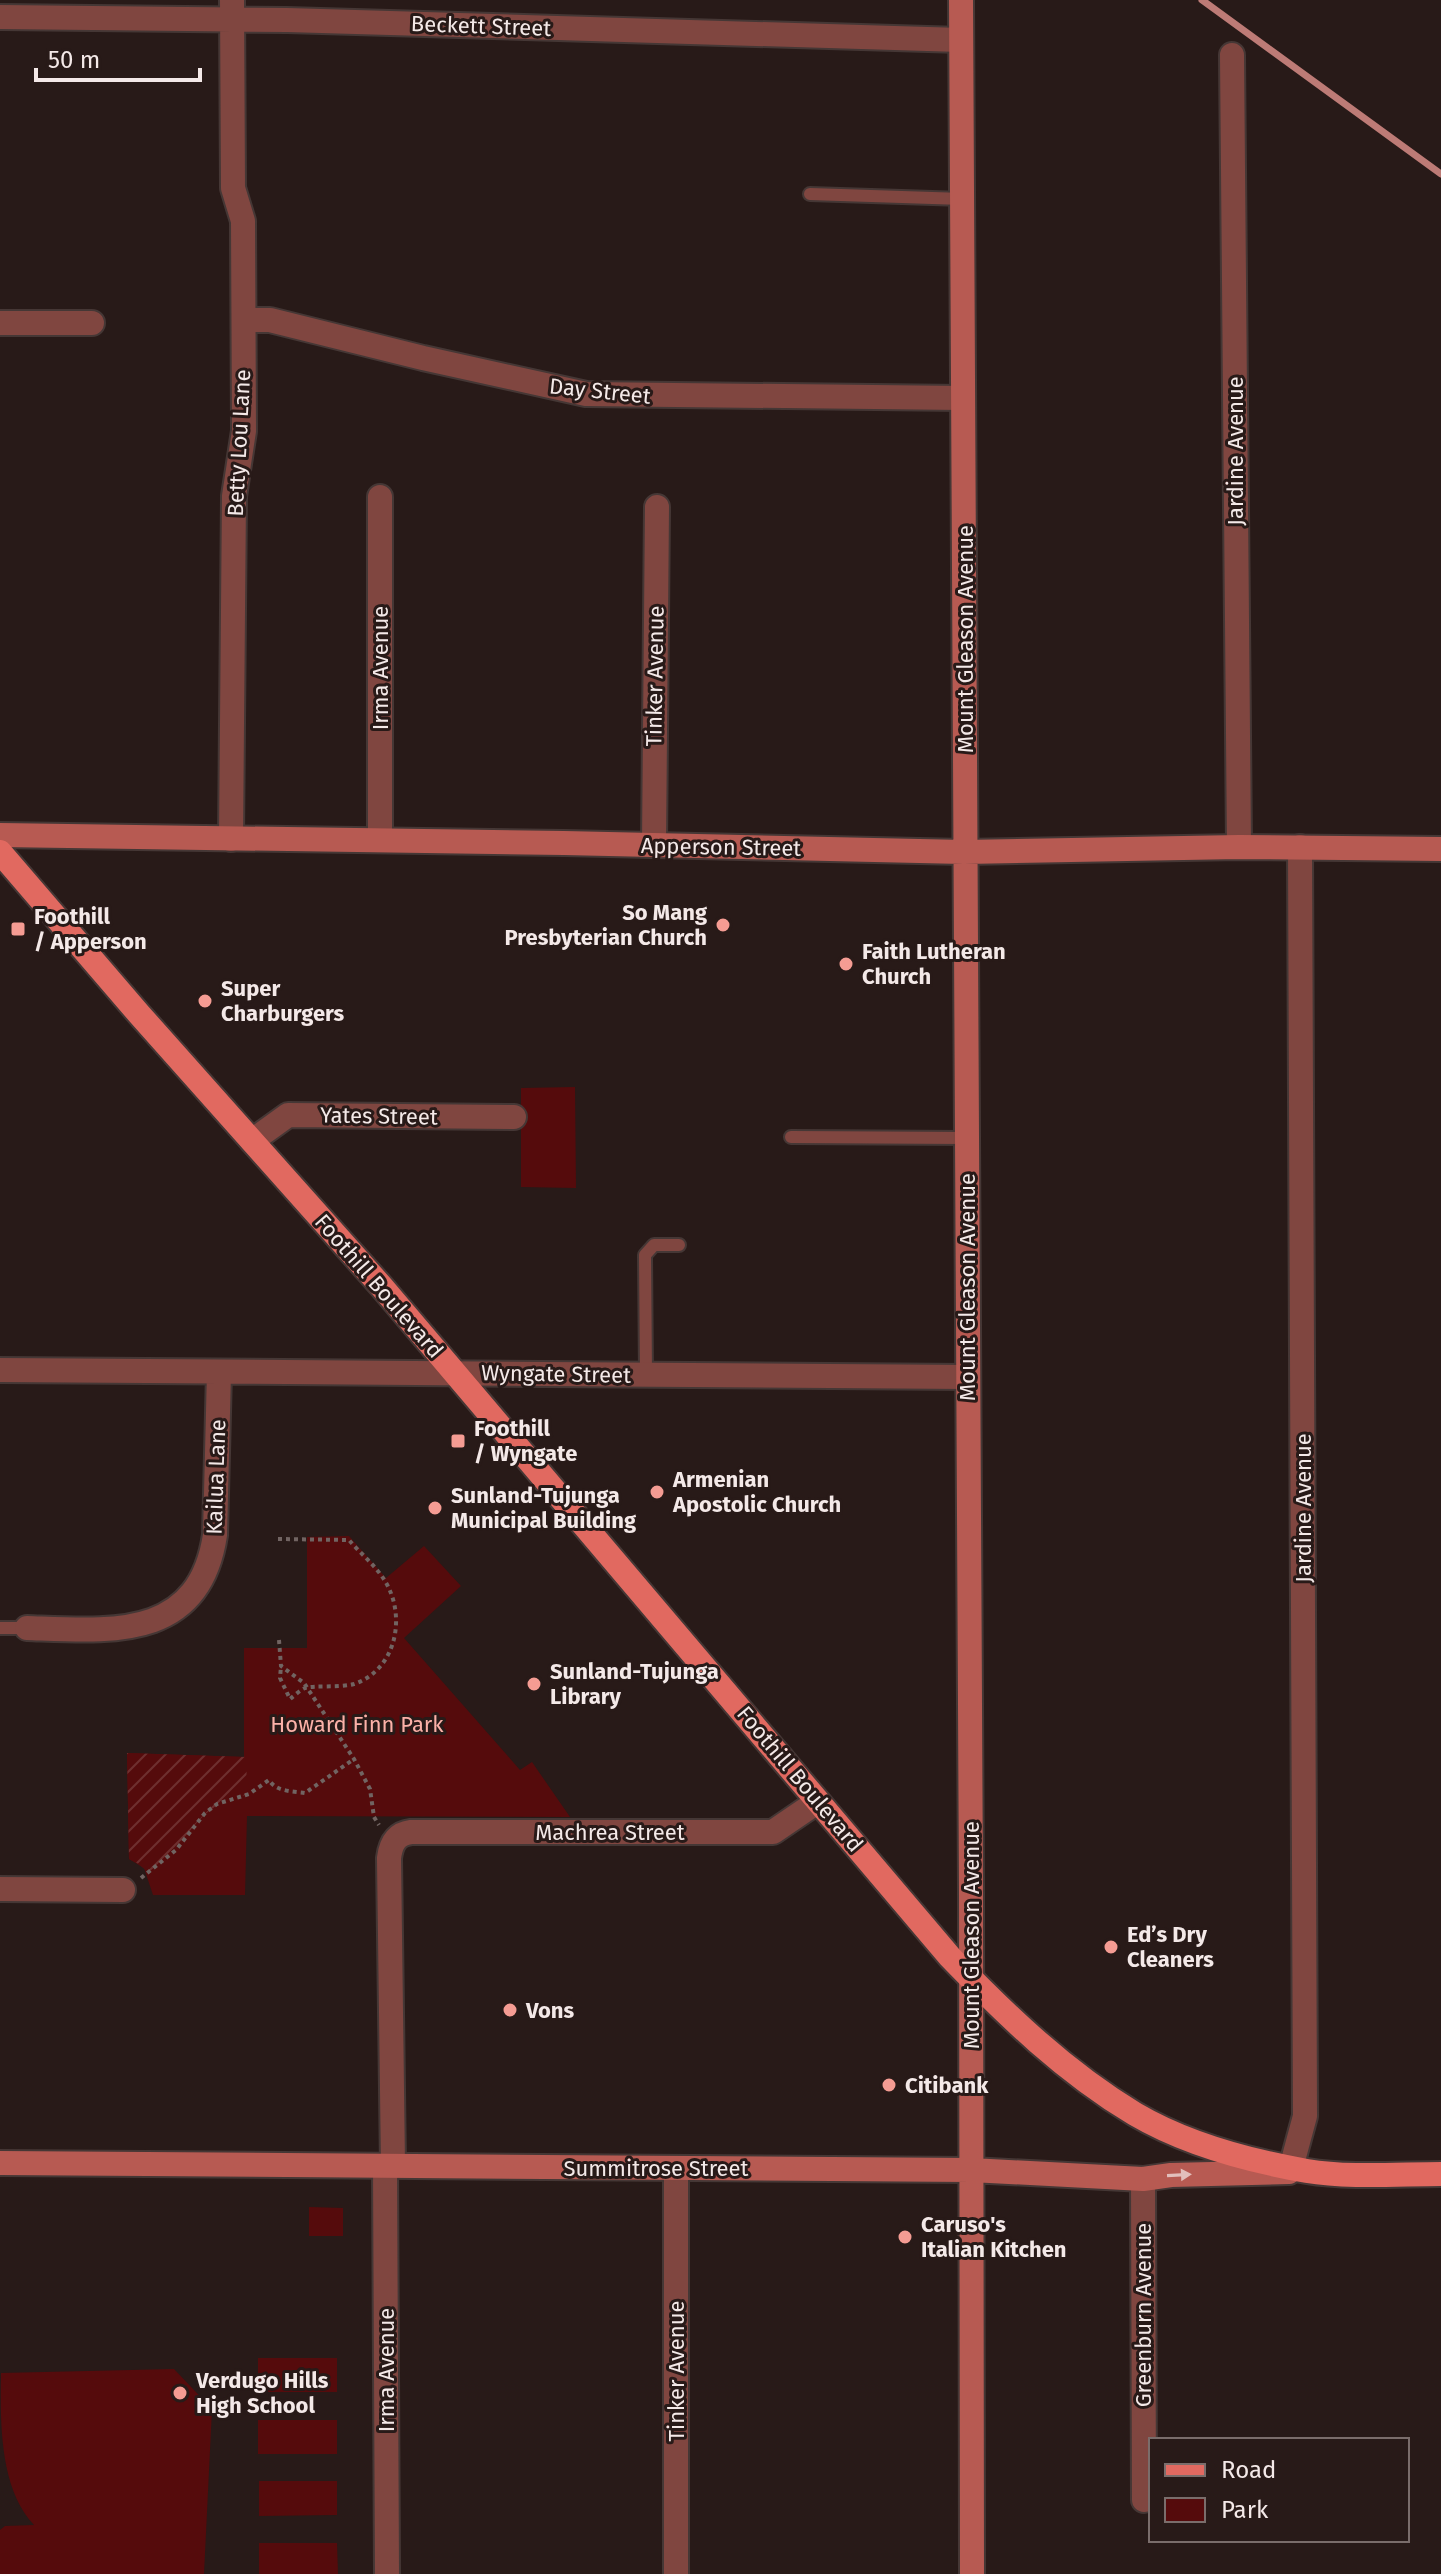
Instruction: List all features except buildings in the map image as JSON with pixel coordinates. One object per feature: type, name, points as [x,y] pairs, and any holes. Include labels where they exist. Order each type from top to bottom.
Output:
[{"type":"main road","name":"Foothill Boulevard","points":[[0,852],[382,1287],[817,1802],[972,1980],[1036,2042],[1137,2115],[1217,2149],[1301,2170],[1441,2174]]},
{"type":"street","name":"Mount Gleason Avenue","points":[[961,0],[972,1980],[972,2574]]},
{"type":"street","name":"Beckett Street","points":[[0,17],[232,9],[961,40]]},
{"type":"street","name":"Betty Lou Lane","points":[[231,839],[234,496],[244,431],[243,221],[233,188],[232,9]]},
{"type":"street","name":"Jardine Avenue","points":[[1232,55],[1239,847]]},
{"type":"street","name":"Day Street","points":[[244,320],[270,320],[586,394],[963,398]]},
{"type":"street","points":[[0,323],[92,323]]},
{"type":"street","name":"Irma Avenue","points":[[380,497],[380,840]]},
{"type":"street","name":"Tinker Avenue","points":[[654,845],[657,507]]},
{"type":"street","name":"Apperson Street","points":[[0,835],[964,852],[1239,847],[1441,849]]},
{"type":"street","name":"Jardine Avenue","points":[[1300,847],[1305,2116],[1301,2170]]},
{"type":"street","name":"Yates Street","points":[[252,1141],[288,1115],[514,1117]]},
{"type":"street","name":"Wyngate Street","points":[[0,1370],[968,1377]]},
{"type":"street","name":"Kailua Lane","points":[[27,1628],[123,1629],[166,1616],[177,1609],[198,1586],[212,1554],[215,1535],[219,1372]]},
{"type":"street","name":"Machrea Street","points":[[396,1838],[402,1833],[411,1832],[773,1832],[817,1802]]},
{"type":"street","name":"Irma Avenue","points":[[387,2574],[389,1858],[390,1847],[396,1838]]},
{"type":"street","points":[[0,1889],[123,1890]]},
{"type":"street","name":"Summitrose Street","points":[[0,2163],[971,2170],[1143,2179],[1171,2175],[1301,2170]]},
{"type":"street","name":"Tinker Avenue","points":[[676,2168],[676,2574]]},
{"type":"street","name":"Greenburn Avenue","points":[[1143,2179],[1144,2500]]},
{"type":"lane","points":[[810,194],[963,199]]},
{"type":"lane","points":[[791,1137],[966,1138]]},
{"type":"lane","points":[[646,1375],[645,1255],[654,1245],[679,1245]]},
{"type":"lane","points":[[0,1628],[27,1628]]},
{"type":"path","points":[[278,1539],[349,1540],[386,1582],[397,1625],[390,1652],[369,1676],[345,1686],[306,1687],[290,1699],[280,1678],[279,1640]]},
{"type":"path","points":[[281,1666],[306,1687],[354,1759],[370,1789],[374,1817]]},
{"type":"path","points":[[123,1890],[166,1859],[205,1813],[217,1804],[249,1794],[269,1780],[271,1785],[284,1790],[305,1793],[354,1759]]},
{"type":"green space","points":[[575,1087],[576,1188],[521,1187],[521,1088]]},
{"type":"green space","name":"Howard Finn Park","points":[[349,1536],[386,1578],[424,1546],[461,1586],[404,1638],[520,1770],[532,1762],[570,1817],[247,1816],[245,1895],[153,1895],[144,1868],[129,1859],[127,1753],[244,1757],[244,1648],[307,1648],[307,1537]]},
{"type":"green space","points":[[127,1753],[247,1757],[246,1795],[213,1808],[162,1862],[148,1872],[129,1859]]},
{"type":"green space","points":[[309,2207],[343,2208],[343,2236],[309,2236]]},
{"type":"green space","points":[[258,2358],[337,2358],[337,2392],[258,2392]]},
{"type":"green space","points":[[174,2369],[212,2409],[204,2574],[0,2574],[0,2530],[5,2526],[34,2525],[14,2493],[8,2475],[2,2434],[1,2373]]},
{"type":"green space","points":[[258,2420],[337,2420],[337,2454],[258,2454]]},
{"type":"green space","points":[[259,2481],[337,2481],[337,2515],[259,2516]]},
{"type":"green space","points":[[259,2543],[337,2543],[338,2574],[259,2574]]},
{"type":"waterway","points":[[1202,0],[1441,174]]},
{"type":"place","name":"So Mang Presbyterian Church","points":[[723,925]]},
{"type":"place","name":"Foothill / Apperson","points":[[18,929]]},
{"type":"place","name":"Faith Lutheran Church","points":[[846,964]]},
{"type":"place","name":"Super Charburgers","points":[[205,1001]]},
{"type":"place","name":"Foothill / Wyngate","points":[[458,1441]]},
{"type":"place","name":"Armenian Apostolic Church","points":[[657,1492]]},
{"type":"place","name":"Sunland-Tujunga Municipal Building","points":[[435,1508]]},
{"type":"place","name":"Sunland-Tujunga Library","points":[[534,1684]]},
{"type":"place","name":"Ed’s Dry Cleaners","points":[[1111,1947]]},
{"type":"place","name":"Vons","points":[[510,2010]]},
{"type":"place","name":"Citibank","points":[[889,2085]]},
{"type":"place","name":"Caruso's Italian Kitchen","points":[[905,2237]]},
{"type":"place","name":"Verdugo Hills High School","points":[[180,2393]]}]
